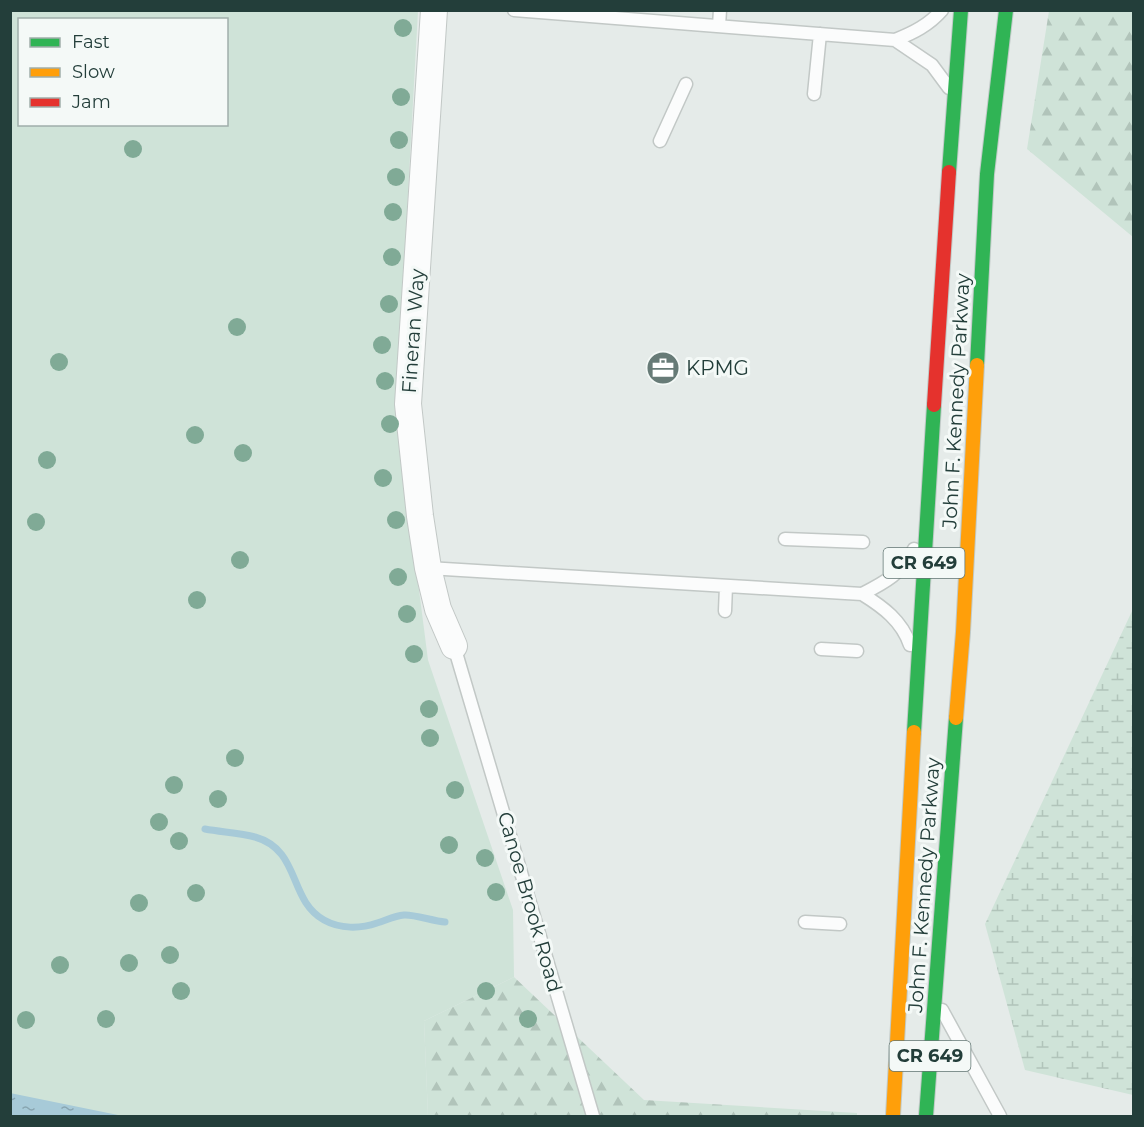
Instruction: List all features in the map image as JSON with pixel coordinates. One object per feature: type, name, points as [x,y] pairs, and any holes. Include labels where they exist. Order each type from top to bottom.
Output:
[{"type":"main road","name":"John F. Kennedy Parkway","points":[[893,1116],[926,522],[961,10]]},
{"type":"main road","name":"John F. Kennedy Parkway","points":[[926,1116],[963,632],[987,174],[1006,10]]},
{"type":"street","name":"Fineran Way","points":[[434,10],[408,404],[428,568],[438,609],[454,646]]},
{"type":"lane","points":[[514,10],[680,17],[719,26],[895,40],[932,65],[955,96]]},
{"type":"lane","points":[[719,26],[720,10]]},
{"type":"lane","points":[[895,40],[933,20],[942,10]]},
{"type":"lane","points":[[814,94],[820,34]]},
{"type":"lane","points":[[660,141],[686,84]]},
{"type":"lane","points":[[862,594],[888,581],[902,569],[911,556],[926,522]]},
{"type":"lane","points":[[785,539],[863,542]]},
{"type":"lane","points":[[428,568],[862,594],[882,607],[898,622],[909,640],[918,666]]},
{"type":"lane","points":[[725,611],[726,586]]},
{"type":"lane","name":"Canoe Brook Road","points":[[454,646],[593,1116]]},
{"type":"lane","points":[[821,649],[857,651]]},
{"type":"lane","points":[[805,922],[840,924]]},
{"type":"lane","points":[[935,996],[1000,1116]]},
{"type":"green space","points":[[11,11],[418,11],[396,411],[428,660],[513,910],[514,977],[424,1021],[428,1116],[11,1116]]},
{"type":"green space","points":[[1049,11],[1133,11],[1133,237],[1027,149]]},
{"type":"green space","points":[[1133,609],[1134,1095],[1025,1070],[985,924]]},
{"type":"green space","points":[[514,977],[644,1100],[857,1113],[857,1116],[428,1116],[424,1021]]},
{"type":"water","points":[[10,1093],[118,1115],[120,1116],[11,1116]]},
{"type":"waterway","points":[[205,829],[255,837],[270,843],[288,864],[304,900],[313,911],[330,923],[350,927],[364,926],[404,915],[445,922]]},
{"type":"traffic: fast","points":[[949,172],[961,10]]},
{"type":"traffic: fast","points":[[977,365],[987,174],[1006,10]]},
{"type":"traffic: fast","points":[[914,732],[934,405]]},
{"type":"traffic: fast","points":[[926,1116],[956,718]]},
{"type":"traffic: slow","points":[[956,718],[963,632],[977,365]]},
{"type":"traffic: slow","points":[[893,1116],[914,732]]},
{"type":"traffic: jam","points":[[934,405],[949,172]]},
{"type":"place","name":"KPMG","points":[[663,368]]}]
